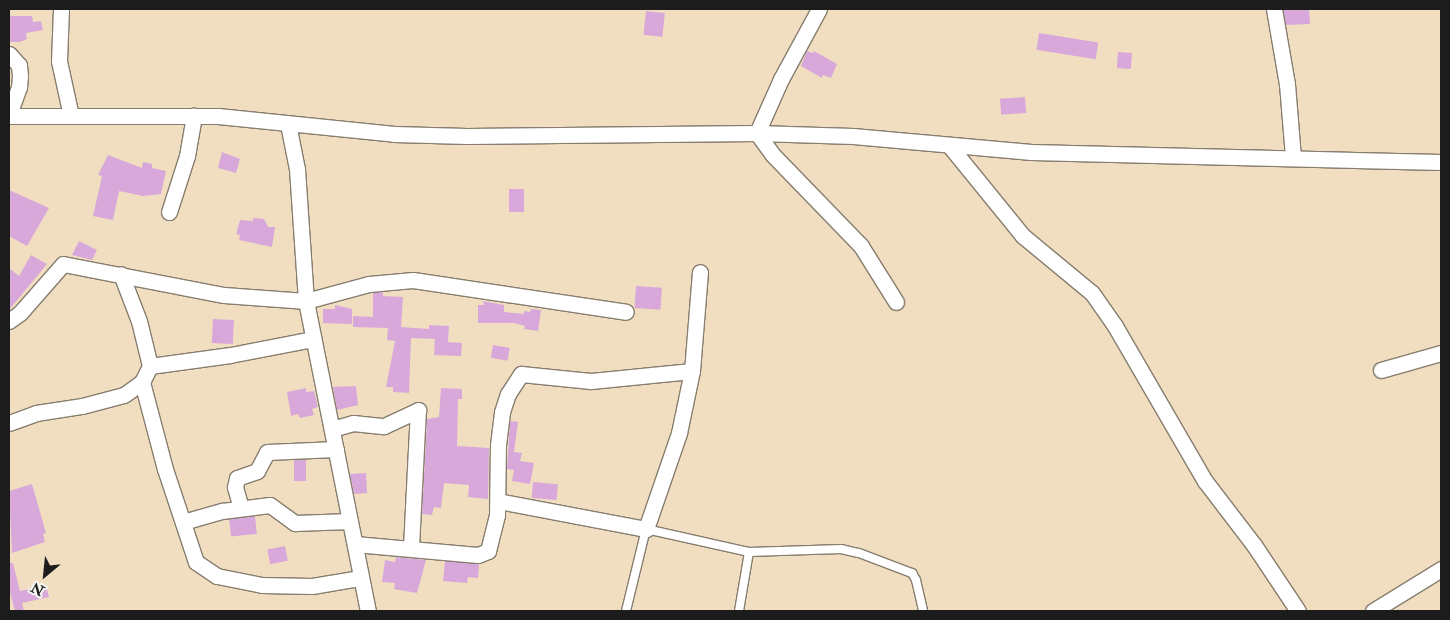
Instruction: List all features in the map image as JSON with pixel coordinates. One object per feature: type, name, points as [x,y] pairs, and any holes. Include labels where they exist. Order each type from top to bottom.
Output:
[{"type":"street","points":[[61,9],[59,61],[71,116]]},
{"type":"street","points":[[757,133],[781,79],[819,9]]},
{"type":"street","points":[[1274,9],[1289,102],[1293,157]]},
{"type":"street","points":[[9,54],[19,64],[20,76],[19,87],[9,116],[194,116],[394,134],[534,137],[757,133],[854,136],[1031,152],[1441,162]]},
{"type":"street","points":[[169,212],[187,156],[194,116]]},
{"type":"street","points":[[288,124],[297,169],[306,301],[368,611]]},
{"type":"street","points":[[757,133],[772,154],[861,246],[896,302]]},
{"type":"street","points":[[949,145],[1023,236],[1092,293],[1115,326],[1205,481],[1254,545],[1298,611]]},
{"type":"street","points":[[9,321],[20,313],[63,264],[224,295],[306,301],[369,284],[413,280],[626,312]]},
{"type":"street","points":[[498,501],[646,529],[679,433],[692,371],[700,272]]},
{"type":"street","points":[[9,423],[36,413],[82,406],[124,395],[142,382],[150,366],[122,274]]},
{"type":"street","points":[[150,366],[230,356],[313,340]]},
{"type":"street","points":[[1382,370],[1441,353]]},
{"type":"street","points":[[355,544],[485,554],[492,544],[498,501],[502,412],[508,394],[521,374],[591,381],[692,371]]},
{"type":"street","points":[[142,382],[196,562],[217,576],[291,587],[360,578]]},
{"type":"street","points":[[332,429],[353,423],[384,426],[418,410],[411,547]]},
{"type":"street","points":[[241,508],[235,487],[237,478],[257,471],[267,452],[336,449]]},
{"type":"street","points":[[183,522],[241,508],[270,505],[294,523],[350,521]]},
{"type":"street","points":[[1374,611],[1441,570]]},
{"type":"lane","points":[[626,611],[646,529],[749,552],[841,550],[898,566],[912,573],[916,580],[923,611]]},
{"type":"lane","points":[[739,611],[749,552]]},
{"type":"building","points":[[1283,9],[1309,9],[1310,24],[1286,25]]},
{"type":"building","points":[[646,11],[665,13],[662,37],[643,35]]},
{"type":"building","points":[[9,16],[32,16],[33,22],[41,21],[43,30],[26,33],[27,39],[20,42],[9,42]]},
{"type":"building","points":[[1039,33],[1098,42],[1096,59],[1036,50]]},
{"type":"building","points":[[807,51],[813,53],[814,51],[837,64],[831,78],[823,75],[822,78],[801,66]]},
{"type":"building","points":[[1118,52],[1132,53],[1131,69],[1117,68]]},
{"type":"building","points":[[1025,97],[1026,113],[1001,115],[1000,99]]},
{"type":"building","points":[[222,152],[240,159],[236,173],[218,168]]},
{"type":"building","points":[[108,155],[142,168],[143,162],[152,164],[152,168],[166,171],[161,194],[143,196],[119,191],[113,220],[93,216],[102,176],[98,175]]},
{"type":"building","points":[[509,189],[524,189],[524,212],[509,212]]},
{"type":"building","points":[[9,190],[49,208],[27,246],[9,236]]},
{"type":"building","points":[[253,218],[264,219],[268,227],[275,227],[272,247],[239,240],[240,235],[236,234],[240,220],[253,221]]},
{"type":"building","points":[[79,241],[97,250],[92,260],[72,255]]},
{"type":"building","points":[[31,255],[47,264],[9,310],[9,268],[19,276]]},
{"type":"building","points":[[636,286],[662,288],[660,310],[634,308]]},
{"type":"building","points":[[383,292],[383,296],[403,297],[401,327],[429,329],[429,325],[449,326],[448,342],[462,343],[461,356],[434,355],[435,339],[411,338],[409,393],[393,392],[393,387],[386,387],[395,341],[387,340],[388,328],[353,327],[353,316],[373,317],[373,293]]},
{"type":"building","points":[[483,301],[504,305],[504,312],[524,314],[524,311],[530,312],[531,309],[541,310],[538,331],[524,329],[525,326],[514,323],[478,323],[478,305],[484,305]]},
{"type":"building","points":[[335,305],[352,309],[352,324],[323,323],[323,309],[335,309]]},
{"type":"building","points":[[213,319],[234,320],[233,344],[212,343]]},
{"type":"building","points":[[493,345],[510,348],[507,361],[491,358]]},
{"type":"building","points":[[356,386],[358,405],[337,410],[333,387]]},
{"type":"building","points":[[306,388],[306,392],[314,391],[318,407],[312,409],[314,415],[300,418],[298,414],[291,416],[287,392]]},
{"type":"building","points":[[441,388],[462,389],[462,399],[458,399],[457,446],[489,448],[488,499],[468,497],[469,485],[444,483],[441,508],[434,507],[432,515],[422,514],[427,419],[439,417]]},
{"type":"building","points":[[510,421],[518,422],[514,452],[522,453],[520,461],[534,463],[530,484],[512,481],[514,470],[507,469]]},
{"type":"building","points":[[294,460],[306,460],[306,481],[294,481]]},
{"type":"building","points":[[366,473],[367,493],[354,494],[350,474]]},
{"type":"building","points":[[533,482],[558,484],[557,500],[532,498]]},
{"type":"building","points":[[32,484],[46,533],[43,534],[45,542],[12,553],[9,491]]},
{"type":"building","points":[[255,516],[257,534],[231,537],[229,519]]},
{"type":"building","points":[[285,546],[288,561],[270,564],[267,549]]},
{"type":"building","points":[[396,557],[426,560],[417,593],[394,589],[395,583],[382,582],[385,560],[395,562]]},
{"type":"building","points":[[445,561],[479,564],[478,578],[468,577],[467,583],[443,581]]},
{"type":"building","points":[[9,563],[13,563],[20,591],[46,585],[49,597],[22,603],[24,611],[15,611],[9,589]]}]
